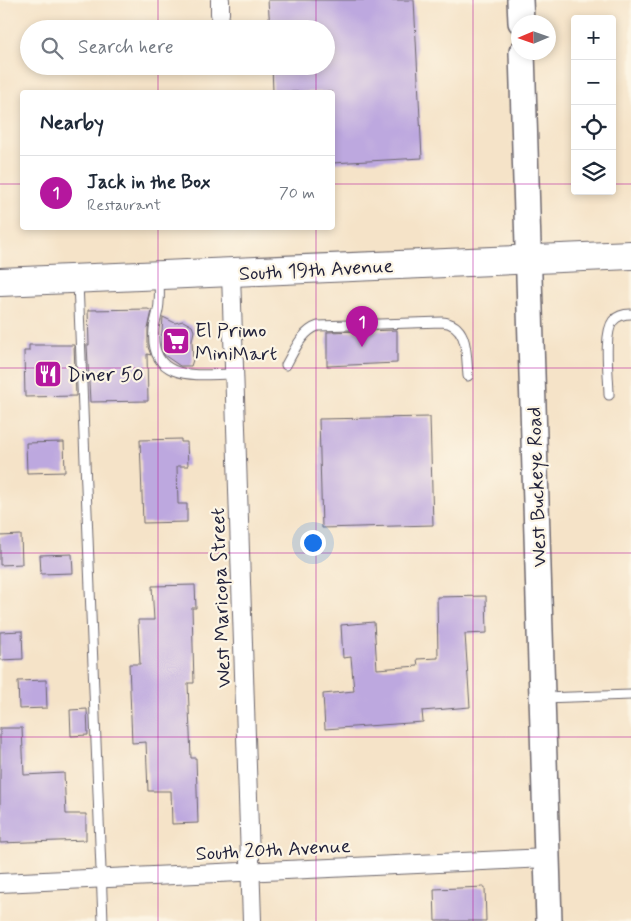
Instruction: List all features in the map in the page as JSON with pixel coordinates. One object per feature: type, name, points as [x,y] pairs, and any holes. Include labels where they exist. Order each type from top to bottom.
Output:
[{"type":"main road","points":[[520,0],[521,15]]},
{"type":"main road","name":"West Buckeye Road","points":[[522,60],[550,921]]},
{"type":"main road","name":"South 19th Avenue","points":[[0,282],[230,274],[631,255]]},
{"type":"street","name":"West Maricopa Street","points":[[230,274],[252,921]]},
{"type":"street","name":"South 20th Avenue","points":[[0,883],[548,858]]},
{"type":"lane","points":[[158,276],[160,303],[154,342],[162,364],[180,373],[234,374]]},
{"type":"lane","points":[[78,279],[103,921]]},
{"type":"lane","points":[[609,395],[608,330],[614,320],[621,314],[631,314]]},
{"type":"lane","points":[[286,365],[303,337],[311,328],[318,326],[442,322],[452,323],[460,328],[466,346],[468,376]]},
{"type":"lane","points":[[543,698],[631,695]]},
{"type":"building","points":[[268,0],[414,0],[422,158],[335,163],[335,90],[273,90],[272,75],[335,75],[335,20],[269,20]]},
{"type":"building","points":[[148,309],[152,311],[148,329],[148,347],[151,355],[147,354],[148,401],[90,402],[87,345],[89,345],[88,310]]},
{"type":"building","name":"El Primo MiniMart","points":[[163,317],[175,323],[183,321],[192,326],[194,331],[191,366],[180,366],[164,355],[161,345]]},
{"type":"building","points":[[397,330],[397,363],[327,366],[327,332]]},
{"type":"building","name":"Diner 50","points":[[29,345],[74,345],[76,396],[25,397],[24,351],[29,351]]},
{"type":"building","points":[[430,417],[433,525],[322,528],[319,419]]},
{"type":"building","points":[[181,439],[181,442],[187,442],[188,466],[177,466],[178,504],[187,504],[187,522],[143,523],[140,440]]},
{"type":"building","points":[[64,442],[65,472],[27,473],[26,443]]},
{"type":"building","points":[[21,535],[22,564],[0,565],[0,536]]},
{"type":"building","points":[[72,554],[73,573],[41,574],[40,555]]},
{"type":"building","points":[[195,585],[196,608],[192,608],[194,683],[188,683],[191,758],[196,758],[198,823],[172,824],[171,791],[148,791],[146,742],[132,743],[129,664],[140,664],[138,620],[154,620],[152,586]]},
{"type":"building","points":[[486,596],[487,633],[465,634],[470,707],[422,711],[423,722],[325,729],[323,694],[354,691],[351,657],[343,658],[341,625],[374,622],[377,669],[418,666],[417,659],[438,658],[437,597]]},
{"type":"building","points":[[22,631],[23,659],[0,660],[0,632]]},
{"type":"building","points":[[46,680],[47,708],[19,709],[18,681]]},
{"type":"building","points":[[87,709],[88,735],[71,736],[70,710]]},
{"type":"building","points":[[0,728],[22,728],[24,775],[64,773],[66,814],[86,814],[86,840],[0,843]]},
{"type":"building","points":[[485,887],[486,921],[435,921],[434,889]]},
{"type":"place","name":"El Primo MiniMart","points":[[176,341]]},
{"type":"place","name":"Jack in the Box","points":[[362,347]]},
{"type":"place","name":"Diner 50","points":[[48,374]]}]
